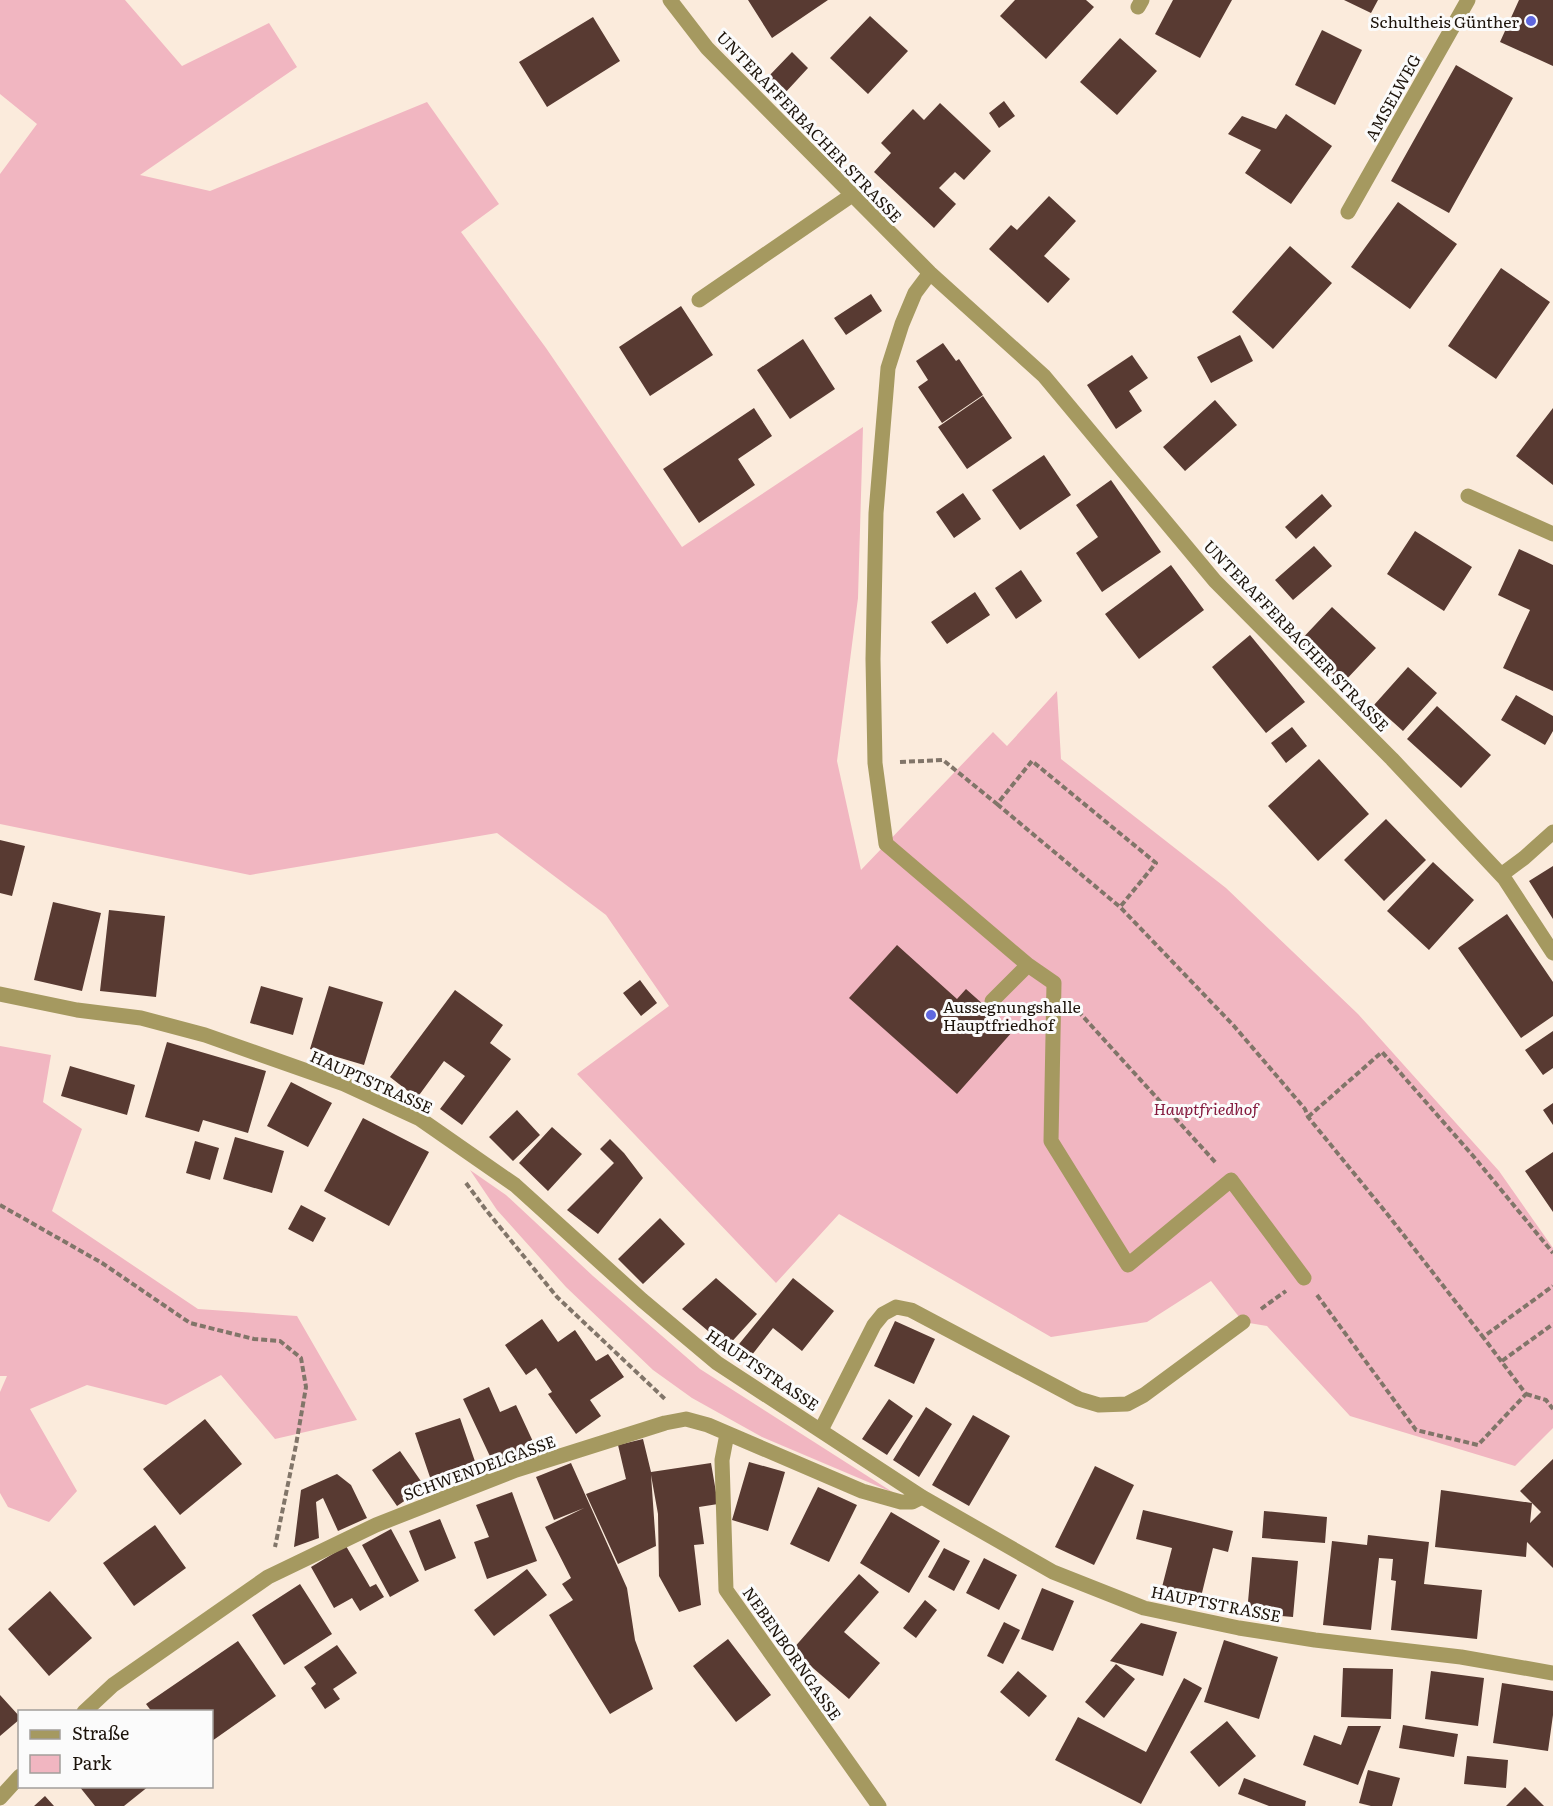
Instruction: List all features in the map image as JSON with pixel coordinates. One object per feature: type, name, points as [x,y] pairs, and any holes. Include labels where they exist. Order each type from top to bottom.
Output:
[{"type":"street","name":"UNTERAFFERBACHER STRASSE","points":[[670,0],[707,48],[852,195],[930,273],[1044,376],[1215,580],[1392,759],[1501,875],[1553,953]]},
{"type":"street","name":"AMSELWEG","points":[[1348,212],[1468,0]]},
{"type":"street","points":[[699,300],[852,195]]},
{"type":"street","points":[[930,273],[915,292],[888,368],[876,513],[873,659],[875,763],[886,844],[1028,965],[1054,983],[1051,1141],[1128,1265],[1231,1180],[1304,1278]]},
{"type":"street","points":[[1468,496],[1553,534]]},
{"type":"street","points":[[1501,875],[1553,832]]},
{"type":"street","points":[[992,1001],[1028,965]]},
{"type":"street","name":"HAUPTSTRASSE","points":[[0,994],[77,1010],[141,1018],[205,1035],[344,1084],[420,1119],[515,1185],[642,1300],[717,1363],[922,1497],[1053,1572],[1144,1608],[1239,1628],[1315,1640],[1461,1657],[1553,1673]]},
{"type":"street","points":[[822,1430],[874,1325],[884,1314],[896,1307],[911,1310],[1079,1399],[1099,1405],[1127,1404],[1144,1395],[1243,1322]]},
{"type":"street","points":[[686,1419],[708,1425],[862,1491],[901,1502],[912,1502],[922,1497]]},
{"type":"street","name":"SCHWENDELGASSE","points":[[86,1710],[113,1685],[268,1577],[376,1525],[516,1470],[686,1419]]},
{"type":"street","name":"NEBENBORNGASSE","points":[[728,1434],[722,1460],[726,1590],[879,1806]]},
{"type":"street","points":[[0,1798],[18,1778]]},
{"type":"path","points":[[875,763],[943,760],[1120,907],[1234,1026],[1305,1109],[1308,1117],[1388,1215],[1526,1394],[1546,1400],[1553,1409]]},
{"type":"path","points":[[997,804],[1032,761],[1156,863],[1120,907]]},
{"type":"path","points":[[1054,983],[1231,1180]]},
{"type":"path","points":[[1308,1117],[1382,1052],[1474,1157],[1553,1253]]},
{"type":"path","points":[[466,1183],[557,1297],[686,1419]]},
{"type":"path","points":[[0,1205],[102,1263],[190,1323],[254,1339],[280,1341],[301,1358],[306,1387],[268,1577]]},
{"type":"path","points":[[1243,1322],[1304,1278],[1416,1430],[1478,1445],[1526,1394]]},
{"type":"path","points":[[1483,1336],[1553,1286]]},
{"type":"path","points":[[1502,1361],[1553,1324]]},
{"type":"green space","name":"Hauptfriedhof","points":[[0,0],[125,0],[182,66],[269,23],[297,67],[140,175],[210,191],[427,102],[499,204],[461,232],[546,348],[682,547],[863,427],[858,598],[837,761],[861,870],[993,732],[1007,746],[1057,691],[1061,759],[1226,888],[1358,1014],[1499,1171],[1553,1248],[1553,1428],[1515,1466],[1350,1416],[1267,1326],[1243,1322],[1211,1281],[1147,1322],[1051,1337],[839,1214],[776,1283],[577,1074],[669,1006],[606,915],[497,833],[250,875],[0,824],[0,174],[37,124],[0,94]]},
{"type":"green space","points":[[0,1046],[51,1055],[43,1102],[82,1129],[52,1211],[198,1309],[297,1316],[357,1420],[275,1439],[221,1375],[166,1405],[87,1385],[30,1409],[77,1491],[49,1522],[8,1507],[0,1493],[0,1392],[7,1376],[0,1376]]},
{"type":"green space","points":[[470,1170],[506,1195],[593,1276],[700,1369],[894,1493],[762,1437],[692,1398],[653,1370],[566,1287],[497,1210]]},
{"type":"building","points":[[748,0],[828,0],[772,38]]},
{"type":"building","points":[[1015,0],[1086,0],[1094,7],[1046,59],[1000,16]]},
{"type":"building","points":[[1173,0],[1232,0],[1200,58],[1155,34]]},
{"type":"building","points":[[1344,0],[1378,0],[1371,13]]},
{"type":"building","name":"Schultheis Günther","points":[[1519,0],[1553,0],[1553,66],[1500,42]]},
{"type":"building","points":[[870,16],[908,51],[868,94],[830,58]]},
{"type":"building","points":[[593,17],[620,61],[547,107],[519,62]]},
{"type":"building","points":[[1322,30],[1362,50],[1335,105],[1295,85]]},
{"type":"building","points":[[1120,38],[1157,71],[1117,115],[1080,82]]},
{"type":"building","points":[[792,52],[808,68],[784,94],[767,78]]},
{"type":"building","points":[[1456,65],[1513,98],[1449,213],[1391,181]]},
{"type":"building","points":[[1004,101],[1015,116],[999,128],[989,113]]},
{"type":"building","points":[[940,103],[991,151],[964,180],[955,172],[939,188],[956,204],[934,228],[874,172],[891,153],[881,143],[913,109],[924,120]]},
{"type":"building","points":[[1286,114],[1332,146],[1291,204],[1245,173],[1261,150],[1228,134],[1242,116],[1276,129]]},
{"type":"building","points":[[1049,196],[1076,221],[1044,256],[1070,279],[1048,303],[989,249],[1011,225],[1017,230]]},
{"type":"building","points":[[1398,202],[1457,244],[1410,309],[1351,267]]},
{"type":"building","points":[[1290,246],[1332,283],[1273,349],[1232,312]]},
{"type":"building","points":[[1501,268],[1550,302],[1496,379],[1448,346]]},
{"type":"building","points":[[871,294],[882,311],[846,335],[834,318]]},
{"type":"building","points":[[681,306],[713,355],[650,396],[619,347]]},
{"type":"building","points":[[1240,335],[1253,361],[1211,383],[1197,357]]},
{"type":"building","points":[[803,339],[835,389],[790,419],[757,370]]},
{"type":"building","points":[[943,343],[956,361],[959,359],[983,395],[942,423],[918,387],[928,380],[916,361]]},
{"type":"building","points":[[1132,355],[1148,378],[1129,391],[1142,411],[1116,429],[1087,385]]},
{"type":"building","points":[[983,396],[1012,438],[967,469],[938,427]]},
{"type":"building","points":[[1215,400],[1237,425],[1185,471],[1163,447]]},
{"type":"building","points":[[754,408],[772,436],[738,459],[755,485],[699,523],[663,469]]},
{"type":"building","points":[[1553,408],[1553,485],[1516,456]]},
{"type":"building","points":[[1044,455],[1071,495],[1020,530],[992,490]]},
{"type":"building","points":[[1111,480],[1161,552],[1102,592],[1076,553],[1098,537],[1076,505]]},
{"type":"building","points":[[963,493],[981,519],[954,538],[936,512]]},
{"type":"building","points":[[1322,494],[1332,506],[1296,539],[1285,527]]},
{"type":"building","points":[[1415,531],[1472,567],[1444,611],[1387,574]]},
{"type":"building","points":[[1314,546],[1332,566],[1293,600],[1275,580]]},
{"type":"building","points":[[1519,549],[1553,565],[1553,691],[1503,668],[1530,610],[1498,595]]},
{"type":"building","points":[[1171,565],[1204,610],[1139,659],[1105,614]]},
{"type":"building","points":[[1021,570],[1042,601],[1016,619],[995,588]]},
{"type":"building","points":[[975,592],[990,615],[947,644],[931,622]]},
{"type":"building","points":[[1332,607],[1376,648],[1343,683],[1298,643]]},
{"type":"building","points":[[1250,635],[1305,702],[1266,733],[1212,667]]},
{"type":"building","points":[[1408,667],[1437,693],[1403,731],[1374,705]]},
{"type":"building","points":[[1516,695],[1553,716],[1553,731],[1545,745],[1501,720]]},
{"type":"building","points":[[1437,706],[1491,755],[1461,788],[1407,739]]},
{"type":"building","points":[[1292,727],[1307,746],[1286,763],[1271,743]]},
{"type":"building","points":[[1319,759],[1369,814],[1318,861],[1268,806]]},
{"type":"building","points":[[1386,819],[1426,860],[1384,901],[1344,860]]},
{"type":"building","points":[[0,840],[25,846],[12,896],[0,893]]},
{"type":"building","points":[[1433,862],[1474,900],[1429,950],[1387,911]]},
{"type":"building","points":[[1553,866],[1553,919],[1529,881]]},
{"type":"building","points":[[53,902],[101,913],[82,991],[34,980]]},
{"type":"building","points":[[109,910],[165,916],[156,997],[100,991]]},
{"type":"building","points":[[1507,914],[1553,982],[1553,1016],[1521,1038],[1458,948]]},
{"type":"building","name":"Aussegnungshalle Hauptfriedhof","points":[[897,945],[957,999],[966,989],[1013,1031],[957,1094],[849,998]]},
{"type":"building","points":[[640,980],[657,1003],[641,1016],[623,993]]},
{"type":"building","points":[[261,986],[303,998],[293,1035],[250,1023]]},
{"type":"building","points":[[329,986],[383,1002],[364,1065],[310,1049]]},
{"type":"building","points":[[455,990],[503,1025],[490,1043],[511,1059],[462,1125],[440,1109],[465,1076],[444,1061],[417,1098],[390,1077]]},
{"type":"building","points":[[1553,1031],[1553,1068],[1543,1075],[1525,1050]]},
{"type":"building","points":[[167,1042],[266,1071],[248,1133],[203,1120],[199,1132],[145,1117]]},
{"type":"building","points":[[70,1066],[135,1085],[127,1115],[61,1096]]},
{"type":"building","points":[[291,1082],[332,1103],[308,1147],[267,1126]]},
{"type":"building","points":[[1553,1103],[1553,1125],[1543,1110]]},
{"type":"building","points":[[517,1110],[540,1135],[513,1161],[489,1137]]},
{"type":"building","points":[[363,1118],[429,1152],[389,1226],[324,1191]]},
{"type":"building","points":[[552,1127],[582,1154],[548,1191],[519,1163]]},
{"type":"building","points":[[235,1137],[284,1151],[272,1193],[223,1179]]},
{"type":"building","points":[[610,1139],[643,1178],[598,1234],[567,1210],[614,1163],[600,1149]]},
{"type":"building","points":[[195,1141],[219,1148],[210,1180],[186,1173]]},
{"type":"building","points":[[1553,1152],[1553,1212],[1525,1171]]},
{"type":"building","points":[[301,1205],[326,1218],[313,1242],[288,1229]]},
{"type":"building","points":[[660,1218],[685,1244],[643,1284],[618,1259]]},
{"type":"building","points":[[716,1278],[757,1314],[727,1347],[682,1309]]},
{"type":"building","points":[[793,1278],[834,1311],[802,1351],[773,1328],[748,1360],[735,1349]]},
{"type":"building","points":[[542,1319],[558,1342],[575,1330],[596,1361],[608,1354],[624,1377],[590,1400],[601,1416],[576,1434],[548,1394],[552,1392],[536,1368],[526,1375],[505,1345]]},
{"type":"building","points":[[895,1321],[935,1339],[914,1384],[874,1366]]},
{"type":"building","points":[[489,1387],[500,1412],[516,1405],[536,1448],[495,1467],[463,1399]]},
{"type":"building","points":[[889,1399],[913,1416],[887,1455],[862,1439]]},
{"type":"building","points":[[926,1407],[952,1424],[919,1477],[893,1460]]},
{"type":"building","points":[[973,1415],[1010,1436],[969,1506],[932,1485]]},
{"type":"building","points":[[460,1418],[479,1473],[434,1489],[415,1433]]},
{"type":"building","points":[[205,1419],[242,1464],[180,1515],[143,1469]]},
{"type":"building","points":[[643,1439],[651,1472],[711,1463],[718,1504],[699,1507],[704,1544],[694,1545],[701,1605],[679,1612],[659,1576],[658,1514],[651,1475],[656,1546],[618,1564],[586,1494],[626,1479],[618,1445]]},
{"type":"building","points":[[400,1451],[425,1487],[397,1506],[372,1470]]},
{"type":"building","points":[[1553,1459],[1553,1568],[1527,1542],[1526,1557],[1435,1547],[1441,1490],[1532,1503],[1520,1491]],"holes":[[[1532,1503],[1541,1512],[1530,1523]]]},
{"type":"building","points":[[749,1462],[785,1472],[768,1531],[732,1520]]},
{"type":"building","points":[[571,1463],[627,1588],[635,1640],[653,1689],[610,1714],[549,1615],[573,1600],[562,1584],[571,1578],[545,1527],[584,1508],[554,1520],[536,1477]]},
{"type":"building","points":[[1095,1466],[1134,1485],[1094,1565],[1055,1547]]},
{"type":"building","points":[[337,1474],[351,1485],[367,1518],[338,1531],[323,1498],[316,1502],[319,1538],[294,1547],[301,1490]]},
{"type":"building","points":[[818,1487],[857,1505],[829,1562],[790,1544]]},
{"type":"building","points":[[512,1492],[537,1561],[487,1579],[474,1542],[489,1537],[476,1505]]},
{"type":"building","points":[[1143,1510],[1233,1531],[1228,1552],[1213,1548],[1200,1601],[1161,1591],[1172,1548],[1136,1539]]},
{"type":"building","points":[[1264,1511],[1327,1517],[1325,1543],[1262,1538]]},
{"type":"building","points":[[891,1512],[940,1541],[909,1593],[860,1563]]},
{"type":"building","points":[[440,1519],[456,1558],[425,1571],[409,1531]]},
{"type":"building","points":[[155,1525],[186,1568],[134,1606],[103,1563]]},
{"type":"building","points":[[391,1529],[419,1581],[390,1597],[362,1545]]},
{"type":"building","points":[[1368,1535],[1429,1542],[1424,1584],[1482,1590],[1477,1639],[1391,1630],[1396,1581],[1391,1580],[1393,1559],[1379,1558],[1371,1630],[1323,1625],[1332,1541],[1367,1545]]},
{"type":"building","points":[[346,1546],[370,1587],[376,1584],[384,1597],[360,1611],[352,1598],[334,1608],[311,1567]]},
{"type":"building","points":[[944,1548],[970,1561],[954,1591],[928,1577]]},
{"type":"building","points":[[1252,1557],[1298,1561],[1293,1617],[1247,1613]]},
{"type":"building","points":[[984,1558],[1017,1575],[999,1610],[966,1593]]},
{"type":"building","points":[[527,1569],[547,1595],[494,1636],[474,1610]]},
{"type":"building","points":[[859,1574],[879,1592],[844,1632],[880,1663],[849,1699],[792,1650]]},
{"type":"building","points":[[300,1584],[332,1634],[284,1665],[252,1615]]},
{"type":"building","points":[[1042,1588],[1074,1601],[1053,1651],[1021,1639]]},
{"type":"building","points":[[50,1591],[92,1638],[49,1676],[8,1629]]},
{"type":"building","points":[[925,1600],[937,1610],[916,1638],[903,1628]]},
{"type":"building","points":[[1004,1622],[1020,1630],[1003,1664],[987,1656]]},
{"type":"building","points":[[1141,1623],[1177,1632],[1163,1676],[1110,1661]]},
{"type":"building","points":[[728,1639],[771,1695],[736,1722],[693,1666]]},
{"type":"building","points":[[1224,1640],[1278,1657],[1259,1719],[1204,1702]]},
{"type":"building","points":[[238,1641],[276,1696],[213,1740],[213,1710],[150,1710],[146,1704]]},
{"type":"building","points":[[337,1645],[357,1673],[333,1689],[340,1699],[325,1709],[311,1688],[316,1684],[304,1667]]},
{"type":"building","points":[[1116,1664],[1135,1679],[1104,1718],[1085,1702]]},
{"type":"building","points":[[1343,1668],[1393,1669],[1391,1719],[1341,1717]]},
{"type":"building","points":[[1018,1671],[1047,1696],[1029,1717],[1000,1692]]},
{"type":"building","points":[[1431,1671],[1484,1678],[1478,1726],[1425,1719]]},
{"type":"building","points":[[1184,1678],[1202,1688],[1141,1804],[1055,1760],[1078,1717],[1146,1752]]},
{"type":"building","points":[[1502,1683],[1553,1691],[1553,1715],[1548,1751],[1493,1743]]},
{"type":"building","points":[[0,1695],[18,1715],[18,1721],[0,1736]]},
{"type":"building","points":[[1227,1721],[1256,1756],[1219,1787],[1190,1752]]},
{"type":"building","points":[[1403,1725],[1458,1734],[1454,1757],[1399,1748]]},
{"type":"building","points":[[1348,1726],[1381,1726],[1358,1785],[1303,1765],[1314,1735],[1341,1745]]},
{"type":"building","points":[[1467,1756],[1508,1760],[1506,1788],[1464,1784]]},
{"type":"building","points":[[1368,1770],[1400,1778],[1392,1806],[1371,1806],[1359,1803]]},
{"type":"building","points":[[1244,1778],[1306,1801],[1305,1806],[1269,1806],[1238,1794]]},
{"type":"building","points":[[1525,1787],[1544,1806],[1506,1806]]},
{"type":"building","points":[[81,1788],[146,1788],[124,1806],[95,1806]]},
{"type":"building","points":[[45,1796],[54,1806],[34,1806]]},
{"type":"place","name":"Schultheis Günther","points":[[1531,21]]},
{"type":"place","name":"Aussegnungshalle Hauptfriedhof","points":[[931,1015]]}]
